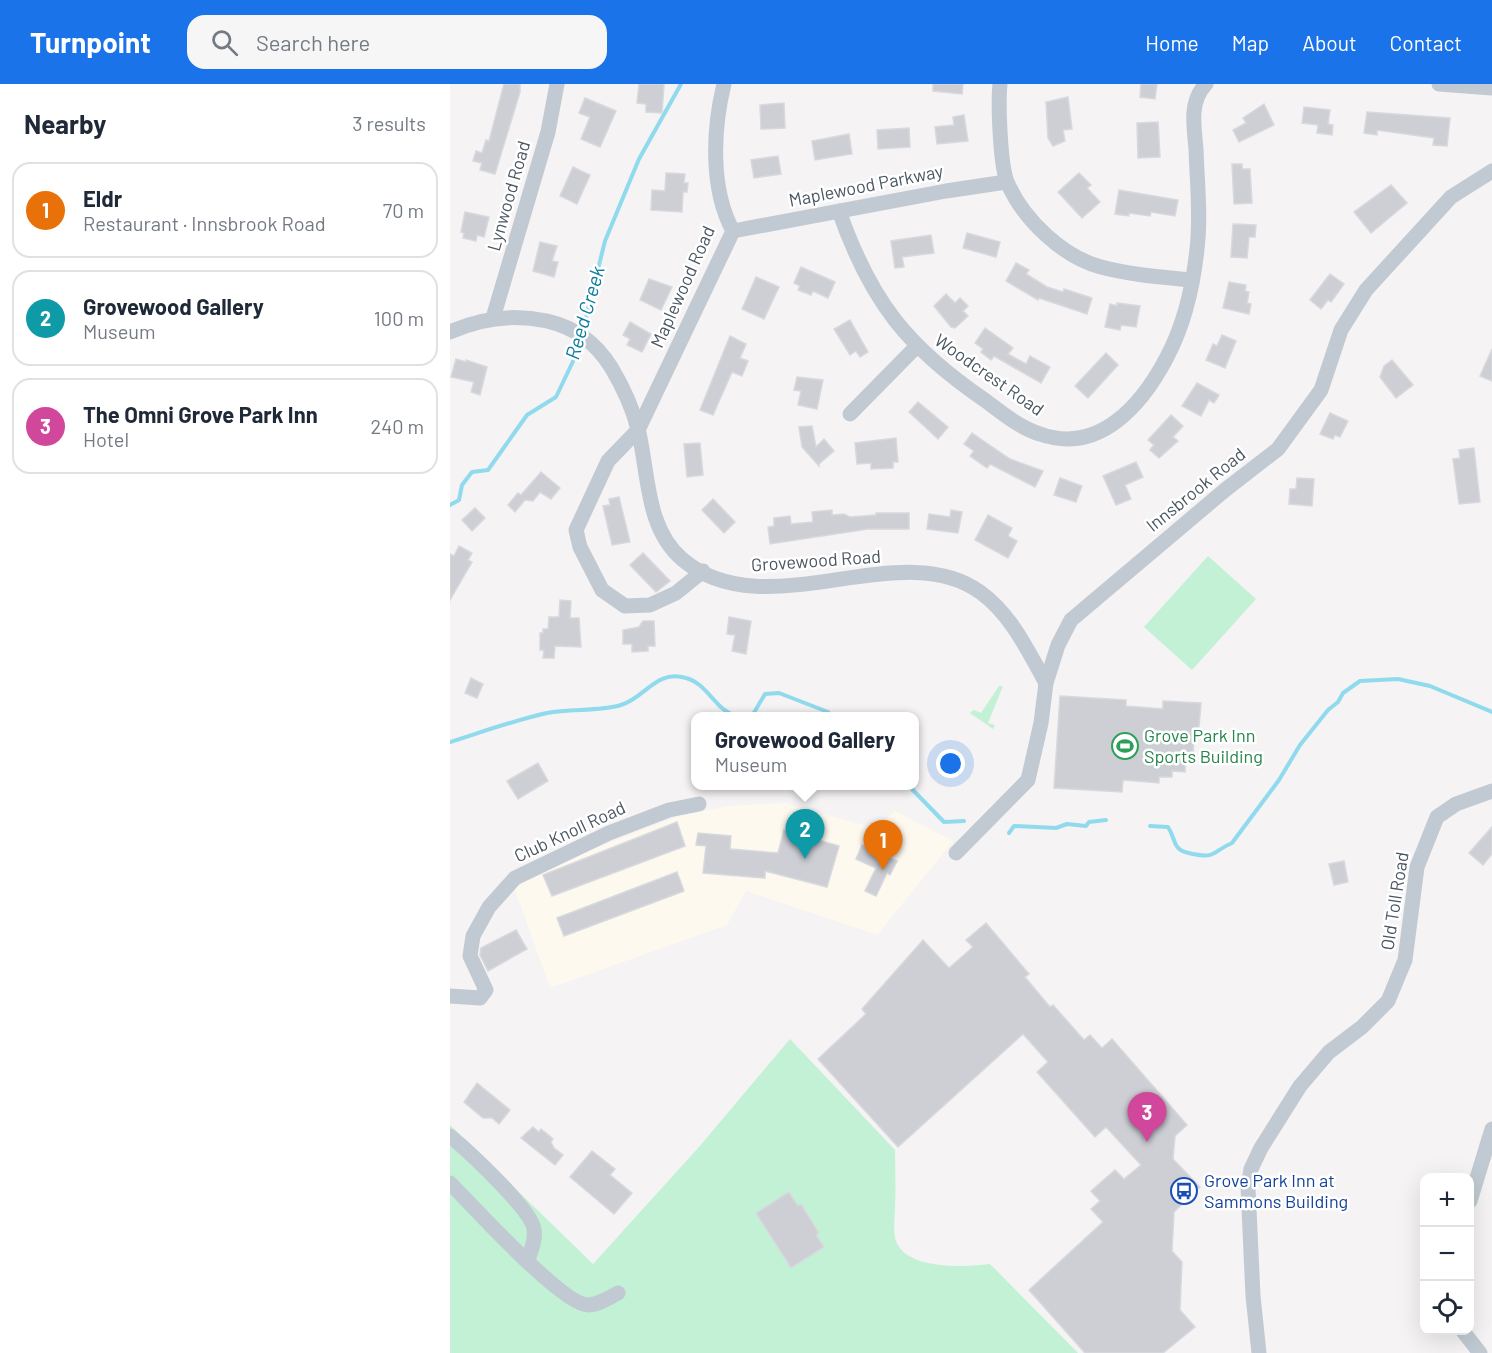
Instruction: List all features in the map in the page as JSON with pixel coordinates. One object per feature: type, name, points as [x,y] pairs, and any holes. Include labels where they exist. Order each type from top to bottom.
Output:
[{"type":"street","name":"Lynwood Road","points":[[493,318],[548,132],[556,84]]},
{"type":"street","name":"Maplewood Road","points":[[703,571],[676,593],[650,605],[625,606],[602,590],[580,548],[576,530],[608,461],[638,430],[733,231],[723,213],[716,163],[718,108],[724,84]]},
{"type":"street","points":[[1000,84],[999,113],[1006,182],[1035,222],[1077,257],[1100,267],[1192,280]]},
{"type":"street","name":"Woodcrest Road","points":[[839,211],[865,274],[888,313],[916,348],[978,396],[1039,434],[1071,439],[1094,435],[1112,427],[1132,410],[1149,386],[1180,330],[1192,280],[1199,212],[1194,113],[1199,92],[1206,84]]},
{"type":"street","points":[[1439,84],[1492,88]]},
{"type":"street","name":"Innsbrook Road","points":[[956,854],[1028,780],[1041,723],[1046,683],[1058,645],[1071,620],[1225,490],[1278,449],[1321,390],[1341,330],[1366,290],[1451,197],[1492,171]]},
{"type":"street","name":"Maplewood Parkway","points":[[733,231],[1006,182]]},
{"type":"street","name":"Grovewood Road","points":[[450,332],[493,318],[534,318],[572,329],[588,338],[604,356],[625,389],[638,430],[651,504],[664,540],[683,560],[733,584],[761,588],[907,573],[934,574],[957,580],[980,592],[1009,621],[1046,683]]},
{"type":"street","points":[[850,414],[916,348]]},
{"type":"street","name":"Old Toll Road","points":[[1259,1353],[1253,1296],[1248,1187],[1251,1169],[1261,1148],[1300,1086],[1329,1052],[1362,1027],[1388,1001],[1405,960],[1417,867],[1437,816],[1456,804],[1492,791]]},
{"type":"street","name":"Club Knoll Road","points":[[450,996],[480,998],[486,990],[470,956],[473,936],[489,907],[515,878],[609,833],[669,810],[699,804]]},
{"type":"street","points":[[1474,1188],[1492,1129]]},
{"type":"street","points":[[450,1136],[516,1201],[530,1218],[534,1229],[534,1242],[528,1260]]},
{"type":"street","points":[[450,1183],[553,1287],[576,1302],[588,1305],[618,1293]]},
{"type":"street","points":[[1466,1335],[1480,1353]]},
{"type":"shaded area","points":[[784,803],[875,828],[895,811],[953,841],[877,935],[746,891],[727,925],[550,988],[514,887],[546,867],[676,817],[728,806]]},
{"type":"green space","points":[[1208,556],[1256,599],[1192,670],[1144,627]]},
{"type":"green space","points":[[999,686],[1003,686],[988,723],[995,725],[993,729],[970,713],[974,710],[981,713]]},
{"type":"green space","points":[[790,1039],[895,1150],[894,1230],[900,1249],[922,1262],[936,1265],[990,1264],[1078,1353],[450,1353],[450,1125],[593,1264],[699,1147]]},
{"type":"building","points":[[504,84],[520,84],[520,92],[495,174],[480,170],[482,163],[473,161],[476,151],[482,153],[486,140],[489,141]]},
{"type":"building","points":[[639,84],[664,84],[662,113],[646,112],[646,104],[637,103]]},
{"type":"building","points":[[933,84],[963,84],[962,94],[933,91]]},
{"type":"building","points":[[1141,84],[1157,84],[1155,99],[1140,97]]},
{"type":"building","points":[[1068,97],[1072,129],[1063,130],[1065,141],[1053,146],[1048,138],[1046,102]]},
{"type":"building","points":[[585,98],[616,111],[600,147],[581,139],[590,117],[579,113]]},
{"type":"building","points":[[784,103],[785,128],[761,129],[760,105]]},
{"type":"building","points":[[1264,104],[1274,125],[1239,142],[1233,130],[1246,123],[1243,118]]},
{"type":"building","points":[[1304,107],[1330,110],[1328,124],[1333,125],[1332,135],[1317,133],[1318,125],[1302,123]]},
{"type":"building","points":[[1367,112],[1450,118],[1447,146],[1433,145],[1434,138],[1377,130],[1377,135],[1364,133]]},
{"type":"building","points":[[964,115],[968,141],[937,144],[935,127],[954,125],[953,117]]},
{"type":"building","points":[[1158,122],[1160,157],[1138,158],[1137,123]]},
{"type":"building","points":[[909,128],[910,147],[878,149],[877,130]]},
{"type":"building","points":[[849,134],[852,154],[815,160],[812,141]]},
{"type":"building","points":[[778,156],[781,174],[754,178],[751,160]]},
{"type":"building","points":[[1232,164],[1242,164],[1242,169],[1250,169],[1252,203],[1234,204]]},
{"type":"building","points":[[573,167],[590,175],[577,204],[560,196]]},
{"type":"building","points":[[666,173],[685,174],[684,183],[688,183],[687,192],[683,192],[682,212],[651,210],[652,190],[665,191]]},
{"type":"building","points":[[1079,173],[1091,185],[1087,188],[1100,202],[1082,218],[1058,192]]},
{"type":"building","points":[[1391,185],[1407,203],[1371,233],[1354,212]]},
{"type":"building","points":[[1119,190],[1178,200],[1175,216],[1151,212],[1150,216],[1115,214]]},
{"type":"building","points":[[465,212],[489,217],[484,237],[477,235],[476,241],[463,238],[464,233],[461,232]]},
{"type":"building","points":[[1233,224],[1256,225],[1255,237],[1249,237],[1247,258],[1231,257]]},
{"type":"building","points":[[967,233],[1000,242],[996,257],[963,248]]},
{"type":"building","points":[[931,235],[934,253],[902,257],[904,267],[895,268],[891,241]]},
{"type":"building","points":[[540,242],[557,246],[552,261],[558,262],[554,277],[533,271]]},
{"type":"building","points":[[1016,263],[1029,270],[1026,274],[1047,287],[1063,292],[1064,289],[1092,298],[1087,314],[1039,298],[1038,300],[1006,281]]},
{"type":"building","points":[[801,267],[835,282],[828,298],[813,291],[811,295],[798,290],[800,286],[794,283]]},
{"type":"building","points":[[1330,274],[1344,284],[1331,302],[1328,300],[1321,309],[1310,300]]},
{"type":"building","points":[[756,277],[779,287],[764,319],[742,309]]},
{"type":"building","points":[[649,279],[672,287],[661,310],[640,300]]},
{"type":"building","points":[[1229,282],[1246,285],[1245,291],[1249,292],[1247,303],[1251,304],[1249,314],[1223,308]]},
{"type":"building","points":[[946,294],[955,303],[960,298],[968,306],[963,311],[968,316],[955,328],[951,327],[934,306]]},
{"type":"building","points":[[1117,303],[1140,306],[1136,327],[1121,325],[1120,330],[1105,327],[1110,304],[1117,306]]},
{"type":"building","points":[[850,320],[868,352],[860,357],[856,351],[850,355],[834,329]]},
{"type":"building","points":[[630,322],[651,334],[642,352],[627,345],[630,339],[623,335]]},
{"type":"building","points":[[985,328],[1013,348],[1008,354],[1026,364],[1030,356],[1050,367],[1041,383],[994,356],[991,360],[981,352],[983,349],[975,343]]},
{"type":"building","points":[[1222,335],[1236,341],[1225,368],[1206,360],[1213,344],[1217,346]]},
{"type":"building","points":[[730,336],[746,344],[740,358],[748,361],[742,376],[732,372],[713,415],[700,410]]},
{"type":"building","points":[[1492,349],[1492,381],[1480,376]]},
{"type":"building","points":[[1106,353],[1118,365],[1088,398],[1075,386]]},
{"type":"building","points":[[456,359],[487,367],[480,395],[471,392],[474,382],[451,377]]},
{"type":"building","points":[[1392,360],[1413,385],[1396,398],[1380,377],[1384,366]]},
{"type":"building","points":[[797,377],[823,380],[817,409],[798,405],[801,391],[794,390]]},
{"type":"building","points":[[1197,383],[1219,395],[1214,403],[1209,400],[1201,416],[1182,406]]},
{"type":"building","points":[[918,402],[948,427],[938,439],[909,412]]},
{"type":"building","points":[[1330,413],[1348,421],[1340,437],[1335,435],[1333,439],[1320,434]]},
{"type":"building","points":[[1171,415],[1183,426],[1173,437],[1178,441],[1159,458],[1150,450],[1154,445],[1148,440]]},
{"type":"building","points":[[812,426],[816,447],[824,439],[834,451],[819,466],[802,447],[799,427]]},
{"type":"building","points":[[972,433],[1010,459],[1043,471],[1035,487],[990,464],[987,468],[970,456],[974,451],[964,444]]},
{"type":"building","points":[[896,438],[898,462],[893,462],[893,468],[871,469],[871,463],[857,464],[855,443]]},
{"type":"building","points":[[700,443],[703,475],[687,477],[684,444]]},
{"type":"building","points":[[1474,448],[1480,502],[1459,504],[1453,459],[1460,458],[1459,450]]},
{"type":"building","points":[[1136,462],[1143,477],[1125,485],[1131,499],[1116,505],[1103,476]]},
{"type":"building","points":[[541,472],[560,488],[551,499],[540,492],[533,501],[525,500],[515,512],[508,505],[518,493],[521,495]]},
{"type":"building","points":[[1060,478],[1082,486],[1076,502],[1054,495]]},
{"type":"building","points":[[1297,478],[1314,479],[1312,506],[1289,504],[1290,489],[1296,489]]},
{"type":"building","points":[[619,497],[630,542],[612,545],[603,506],[610,505],[609,499]]},
{"type":"building","points":[[713,499],[735,522],[724,533],[702,510]]},
{"type":"building","points":[[475,508],[485,518],[472,531],[462,520]]},
{"type":"building","points":[[832,510],[832,515],[844,514],[850,517],[876,515],[876,513],[909,513],[909,529],[868,529],[770,544],[768,527],[774,526],[774,518],[790,516],[791,524],[813,522],[812,512]]},
{"type":"building","points":[[951,510],[962,512],[958,533],[927,529],[929,514],[950,517]]},
{"type":"building","points":[[988,515],[1012,528],[1008,536],[1017,541],[1008,558],[975,540]]},
{"type":"building","points":[[459,546],[472,553],[468,560],[472,562],[450,600],[450,554],[454,556]]},
{"type":"building","points":[[643,553],[670,581],[656,592],[630,565]]},
{"type":"building","points":[[560,600],[571,601],[570,618],[579,618],[581,647],[555,646],[554,658],[543,658],[544,650],[540,650],[540,633],[543,633],[543,629],[548,629],[549,617],[559,617]]},
{"type":"building","points":[[729,617],[751,621],[746,654],[732,651],[735,635],[727,634]]},
{"type":"building","points":[[643,621],[654,621],[655,646],[648,646],[648,651],[632,652],[632,644],[623,644],[623,630],[639,627]]},
{"type":"building","points":[[471,678],[483,684],[477,698],[465,693]]},
{"type":"building","name":"Grove Park Inn Sports Building","points":[[1060,696],[1126,700],[1126,706],[1163,709],[1163,701],[1201,703],[1198,738],[1194,738],[1193,755],[1186,755],[1185,772],[1172,771],[1172,777],[1159,777],[1159,783],[1123,780],[1122,792],[1054,788]]},
{"type":"building","points":[[538,763],[548,781],[518,799],[507,781]]},
{"type":"building","points":[[677,822],[685,846],[552,896],[543,875]]},
{"type":"building","points":[[1492,827],[1492,854],[1483,865],[1469,853]]},
{"type":"building","points":[[784,830],[839,846],[827,887],[765,871],[765,878],[703,873],[706,846],[696,845],[698,833],[731,836],[730,849],[778,853]]},
{"type":"building","points":[[862,845],[897,861],[890,875],[887,873],[876,896],[865,891],[876,868],[856,859]]},
{"type":"building","points":[[1344,861],[1348,882],[1334,885],[1329,864]]},
{"type":"building","points":[[677,872],[684,891],[564,936],[557,918]]},
{"type":"building","points":[[986,923],[1029,974],[1025,977],[1050,1007],[1053,1005],[1084,1040],[1090,1035],[1102,1048],[1112,1039],[1187,1125],[1175,1136],[1173,1159],[1200,1187],[1174,1212],[1172,1251],[1182,1262],[1180,1310],[1195,1327],[1163,1353],[1085,1353],[1029,1290],[1103,1222],[1091,1209],[1100,1201],[1091,1191],[1115,1170],[1124,1179],[1141,1165],[1106,1127],[1095,1137],[1037,1072],[1048,1062],[1023,1034],[898,1147],[818,1059],[866,1014],[862,1009],[923,940],[949,968],[973,947],[966,940]]},
{"type":"building","points":[[516,930],[527,949],[488,971],[480,955],[481,948]]},
{"type":"building","points":[[477,1083],[510,1110],[499,1124],[492,1118],[483,1118],[464,1102]]},
{"type":"building","points":[[533,1127],[539,1132],[541,1129],[553,1139],[551,1142],[554,1148],[563,1155],[555,1165],[521,1138]]},
{"type":"building","points":[[592,1151],[615,1169],[610,1175],[632,1193],[614,1214],[570,1177]]},
{"type":"building","points":[[789,1192],[798,1206],[801,1204],[819,1233],[816,1235],[824,1247],[791,1268],[756,1213]]},
{"type":"waterway","name":"Reed Creek","points":[[582,333],[605,241],[639,159],[681,84]]},
{"type":"waterway","name":"Reed Creek","points":[[450,505],[459,500],[462,485],[472,472],[488,470],[527,415],[556,397],[576,355],[580,340]]},
{"type":"waterway","points":[[450,742],[547,713],[621,705],[659,681],[676,676],[694,681],[728,712]]},
{"type":"waterway","points":[[1150,826],[1168,827],[1178,847],[1193,854],[1210,855],[1232,843],[1279,780],[1300,745],[1328,710],[1338,702],[1343,693],[1360,681],[1398,679],[1430,686],[1492,712]]},
{"type":"waterway","points":[[754,712],[765,694],[779,693],[828,712]]},
{"type":"waterway","points":[[913,790],[944,822],[964,821]]},
{"type":"waterway","points":[[1009,833],[1014,826],[1056,828],[1067,824],[1086,826],[1089,822],[1106,820]]},
{"type":"place","name":"Grove Park Inn Sports Building","points":[[1125,746]]},
{"type":"place","name":"Grovewood Gallery","points":[[805,859]]},
{"type":"place","name":"Eldr","points":[[883,870]]},
{"type":"place","name":"The Omni Grove Park Inn","points":[[1147,1142]]},
{"type":"place","name":"Grove Park Inn at Sammons Building","points":[[1184,1191]]}]
